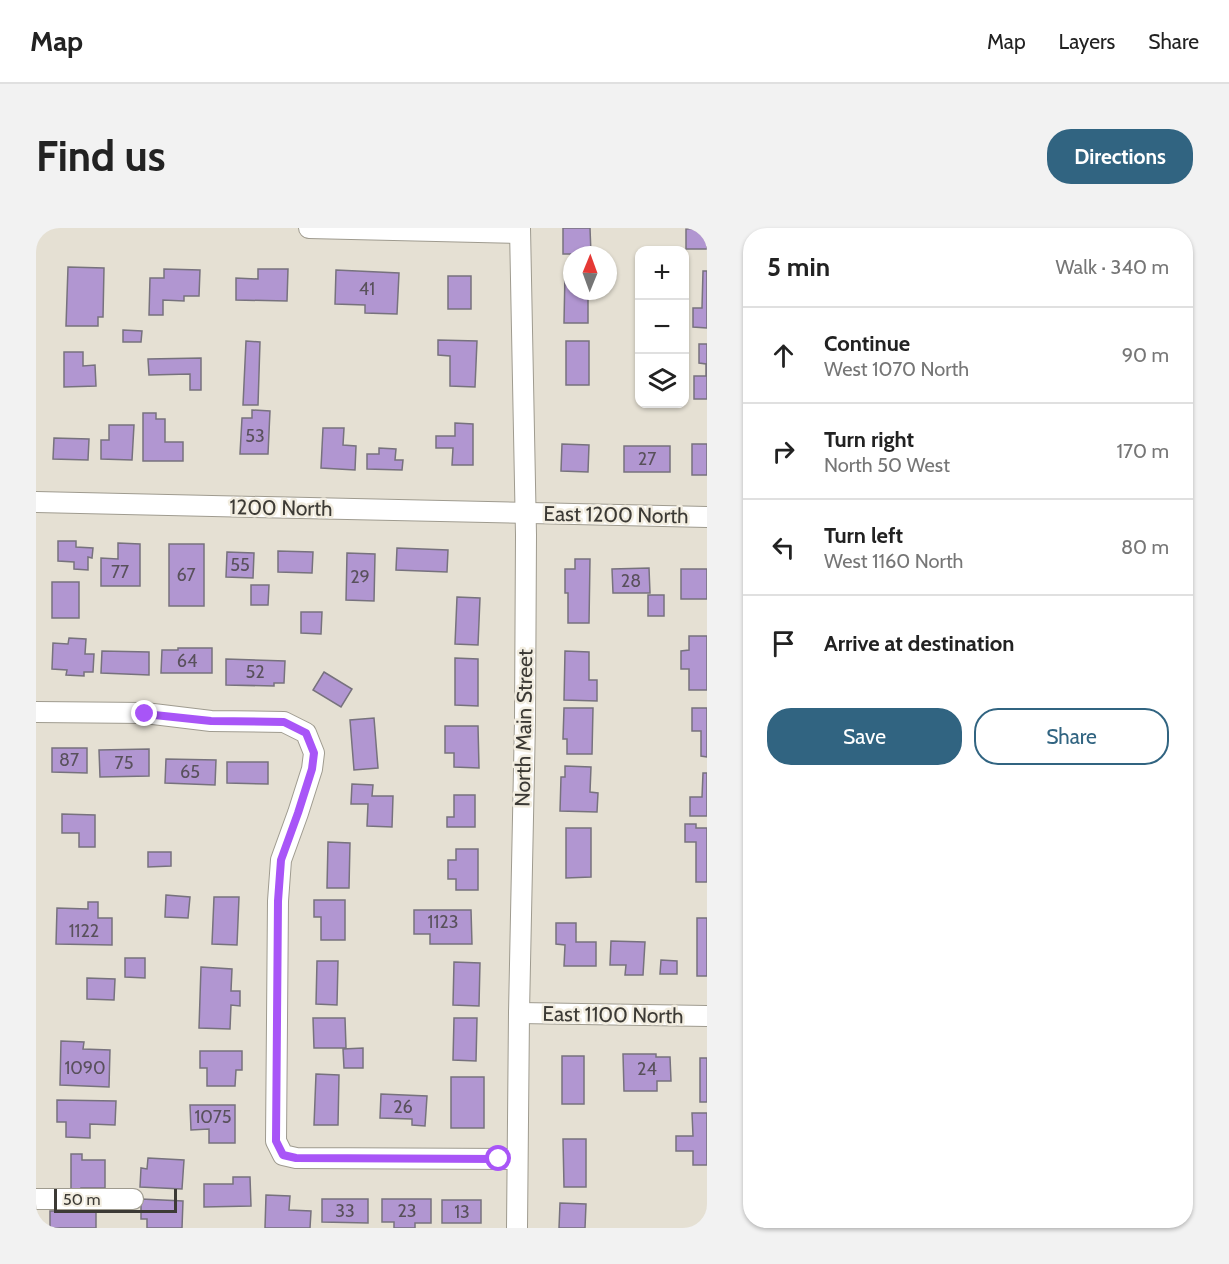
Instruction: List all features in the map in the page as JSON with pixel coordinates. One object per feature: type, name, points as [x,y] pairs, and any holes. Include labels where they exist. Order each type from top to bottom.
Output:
[{"type":"street","points":[[309,228],[520,230]]},
{"type":"street","name":"North Main Street","points":[[517,1228],[526,514],[520,230]]},
{"type":"street","name":"1200 North","points":[[36,502],[526,514]]},
{"type":"street","name":"East 1200 North","points":[[526,514],[707,517]]},
{"type":"street","points":[[36,712],[145,714],[211,721],[284,722],[306,733],[314,753],[312,769],[281,860],[278,901],[276,1141],[283,1155],[296,1158],[517,1159]]},
{"type":"street","name":"East 1100 North","points":[[519,1013],[707,1016]]},
{"type":"street","points":[[36,1199],[133,1199]]},
{"type":"building","points":[[563,228],[590,228],[591,246],[563,246]]},
{"type":"building","points":[[707,228],[707,249],[689,249],[689,246],[686,246],[686,229]]},
{"type":"building","points":[[68,267],[104,268],[103,317],[98,317],[98,326],[66,326]]},
{"type":"building","points":[[164,269],[200,270],[199,296],[184,296],[184,301],[163,300],[163,315],[149,315],[150,278],[164,278]]},
{"type":"building","points":[[258,269],[288,269],[287,301],[236,300],[236,278],[258,279]]},
{"type":"building","points":[[336,270],[399,273],[397,314],[365,313],[365,305],[335,304]]},
{"type":"building","points":[[703,271],[707,271],[707,328],[693,327],[693,308],[702,308]]},
{"type":"building","points":[[448,276],[471,276],[471,309],[448,309]]},
{"type":"building","points":[[564,300],[588,300],[588,323],[564,323]]},
{"type":"building","points":[[123,330],[142,331],[141,342],[123,342]]},
{"type":"building","points":[[438,340],[477,341],[475,387],[450,386],[450,356],[438,355]]},
{"type":"building","points":[[246,341],[260,342],[258,405],[243,405]]},
{"type":"building","points":[[566,341],[589,341],[589,385],[566,385]]},
{"type":"building","points":[[699,344],[707,344],[707,399],[694,399],[694,376],[706,376],[706,364],[699,363]]},
{"type":"building","points":[[64,352],[83,352],[83,366],[95,365],[96,386],[64,387]]},
{"type":"building","points":[[201,358],[201,390],[190,390],[190,374],[149,375],[148,359]]},
{"type":"building","points":[[252,410],[270,411],[268,454],[240,454],[242,418],[252,418]]},
{"type":"building","points":[[143,413],[156,413],[156,419],[165,419],[165,442],[183,442],[183,461],[143,461]]},
{"type":"building","points":[[455,423],[473,424],[473,465],[452,465],[453,448],[436,448],[436,436],[455,436]]},
{"type":"building","points":[[109,425],[134,425],[132,460],[101,459],[101,440],[109,440]]},
{"type":"building","points":[[323,428],[344,428],[343,445],[356,446],[355,470],[321,468]]},
{"type":"building","points":[[54,438],[89,439],[88,460],[53,459]]},
{"type":"building","points":[[562,444],[589,445],[588,472],[561,471]]},
{"type":"building","points":[[692,444],[707,444],[707,475],[692,475]]},
{"type":"building","points":[[624,446],[670,446],[670,472],[624,472]]},
{"type":"building","points":[[379,448],[396,449],[395,460],[403,460],[402,470],[367,469],[367,454],[379,454]]},
{"type":"building","points":[[58,541],[76,541],[76,547],[93,548],[92,558],[88,557],[88,570],[74,569],[74,562],[58,561]]},
{"type":"building","points":[[118,543],[140,544],[140,586],[101,586],[101,558],[118,559]]},
{"type":"building","points":[[169,544],[204,544],[204,606],[169,606]]},
{"type":"building","points":[[397,548],[448,550],[447,572],[396,570]]},
{"type":"building","points":[[278,551],[313,552],[312,573],[278,572]]},
{"type":"building","points":[[227,552],[254,553],[253,578],[226,577]]},
{"type":"building","points":[[347,553],[375,554],[374,601],[346,600]]},
{"type":"building","points":[[575,559],[590,559],[589,623],[568,623],[565,569],[575,569]]},
{"type":"building","points":[[649,568],[650,593],[613,593],[612,569]]},
{"type":"building","points":[[681,569],[707,569],[707,599],[681,599]]},
{"type":"building","points":[[52,582],[79,582],[79,618],[52,618]]},
{"type":"building","points":[[251,585],[269,585],[268,605],[251,605]]},
{"type":"building","points":[[648,595],[664,595],[664,616],[648,616]]},
{"type":"building","points":[[457,597],[480,598],[478,645],[455,644]]},
{"type":"building","points":[[301,612],[322,612],[321,634],[301,633]]},
{"type":"building","points":[[689,636],[707,636],[707,690],[689,690],[689,669],[681,669],[681,651],[689,650]]},
{"type":"building","points":[[69,638],[86,639],[85,654],[94,654],[93,672],[84,672],[84,676],[66,675],[67,670],[52,669],[53,643],[68,644]]},
{"type":"building","points":[[178,648],[212,648],[212,673],[161,673],[162,650],[178,650]]},
{"type":"building","points":[[102,651],[149,652],[149,675],[101,673]]},
{"type":"building","points":[[565,651],[589,652],[589,680],[597,680],[597,701],[564,700]]},
{"type":"building","points":[[455,658],[478,659],[478,706],[455,705]]},
{"type":"building","points":[[226,659],[285,661],[284,683],[274,683],[274,686],[226,685]]},
{"type":"building","points":[[324,672],[352,689],[341,707],[313,690]]},
{"type":"building","points":[[564,708],[593,708],[592,754],[567,754],[567,739],[563,739]]},
{"type":"building","points":[[692,708],[707,708],[707,757],[701,756],[701,731],[692,731]]},
{"type":"building","points":[[374,718],[378,768],[354,770],[350,720]]},
{"type":"building","points":[[445,726],[478,726],[479,768],[454,767],[454,753],[445,753]]},
{"type":"building","points":[[52,748],[87,748],[87,773],[52,772]]},
{"type":"building","points":[[149,749],[149,776],[100,777],[99,750]]},
{"type":"building","points":[[166,759],[216,760],[215,785],[165,783]]},
{"type":"building","points":[[227,762],[268,762],[268,784],[227,783]]},
{"type":"building","points":[[565,766],[591,767],[590,792],[598,793],[597,812],[560,811],[561,777],[565,777]]},
{"type":"building","points":[[703,773],[707,773],[707,816],[690,816],[690,797],[702,797]]},
{"type":"building","points":[[352,784],[373,785],[372,796],[393,796],[392,827],[367,826],[368,804],[351,804]]},
{"type":"building","points":[[454,795],[475,795],[475,827],[447,827],[447,817],[454,817]]},
{"type":"building","points":[[62,814],[95,815],[95,847],[79,847],[79,833],[62,833]]},
{"type":"building","points":[[685,824],[696,824],[696,828],[707,828],[707,882],[696,882],[696,842],[685,842]]},
{"type":"building","points":[[566,828],[591,828],[591,877],[566,878]]},
{"type":"building","points":[[328,842],[350,843],[349,888],[327,888]]},
{"type":"building","points":[[456,849],[478,849],[478,890],[456,890],[456,879],[448,879],[448,860],[456,860]]},
{"type":"building","points":[[148,852],[171,852],[171,866],[148,867]]},
{"type":"building","points":[[166,895],[190,897],[188,918],[165,917]]},
{"type":"building","points":[[214,897],[239,897],[237,945],[212,944]]},
{"type":"building","points":[[314,900],[345,900],[345,940],[321,940],[321,917],[314,917]]},
{"type":"building","points":[[88,902],[98,902],[98,918],[112,918],[112,945],[56,944],[57,908],[88,909]]},
{"type":"building","points":[[414,910],[471,910],[472,944],[430,944],[430,934],[414,934]]},
{"type":"building","points":[[697,918],[707,918],[707,976],[697,976]]},
{"type":"building","points":[[556,923],[576,923],[576,942],[596,942],[596,966],[564,966],[565,945],[556,944]]},
{"type":"building","points":[[611,941],[645,942],[643,975],[625,975],[626,965],[610,965]]},
{"type":"building","points":[[125,958],[145,958],[145,978],[125,977]]},
{"type":"building","points":[[661,960],[677,961],[677,974],[660,974]]},
{"type":"building","points":[[317,961],[338,961],[337,1005],[316,1004]]},
{"type":"building","points":[[454,962],[480,963],[479,1006],[453,1005]]},
{"type":"building","points":[[201,967],[232,969],[231,991],[240,991],[240,1006],[231,1005],[230,1029],[199,1028]]},
{"type":"building","points":[[87,978],[115,979],[114,1000],[87,999]]},
{"type":"building","points":[[313,1018],[345,1018],[346,1048],[314,1048]]},
{"type":"building","points":[[454,1018],[477,1018],[476,1061],[453,1060]]},
{"type":"building","points":[[61,1041],[84,1042],[83,1049],[110,1050],[109,1087],[60,1085]]},
{"type":"building","points":[[363,1048],[363,1068],[344,1068],[343,1049]]},
{"type":"building","points":[[200,1051],[242,1051],[242,1070],[236,1070],[235,1086],[207,1086],[207,1068],[200,1068]]},
{"type":"building","points":[[623,1054],[656,1054],[656,1057],[670,1057],[671,1081],[657,1081],[657,1091],[624,1091]]},
{"type":"building","points":[[562,1056],[584,1056],[584,1104],[562,1104]]},
{"type":"building","points":[[700,1058],[707,1058],[707,1102],[700,1102]]},
{"type":"building","points":[[316,1074],[339,1075],[338,1125],[314,1125]]},
{"type":"building","points":[[451,1077],[484,1077],[484,1128],[451,1128]]},
{"type":"building","points":[[381,1094],[427,1096],[425,1126],[412,1125],[412,1119],[380,1118]]},
{"type":"building","points":[[57,1100],[116,1101],[115,1125],[90,1124],[90,1138],[66,1137],[66,1122],[57,1122]]},
{"type":"building","points":[[190,1105],[235,1105],[235,1143],[209,1143],[209,1129],[191,1130]]},
{"type":"building","points":[[692,1113],[707,1113],[707,1165],[693,1165],[693,1151],[676,1151],[676,1136],[693,1136]]},
{"type":"building","points":[[563,1139],[586,1139],[586,1187],[564,1187]]},
{"type":"building","points":[[71,1154],[82,1154],[82,1160],[105,1160],[105,1188],[81,1188],[81,1198],[71,1198]]},
{"type":"building","points":[[148,1158],[184,1160],[182,1189],[140,1187],[141,1168],[147,1169]]},
{"type":"building","points":[[233,1177],[250,1177],[251,1206],[204,1207],[204,1184],[233,1184]]},
{"type":"building","points":[[266,1195],[290,1196],[289,1210],[311,1211],[310,1228],[265,1228]]},
{"type":"building","points":[[141,1199],[183,1201],[182,1228],[147,1228],[147,1219],[141,1219]]},
{"type":"building","points":[[322,1199],[368,1199],[368,1223],[322,1222]]},
{"type":"building","points":[[382,1199],[431,1199],[431,1223],[415,1223],[415,1228],[394,1228],[394,1222],[382,1222]]},
{"type":"building","points":[[442,1200],[481,1200],[481,1223],[442,1223]]},
{"type":"building","points":[[560,1203],[586,1204],[585,1228],[559,1228]]},
{"type":"building","points":[[83,1206],[96,1206],[96,1228],[50,1228],[50,1211],[83,1211]]},
{"type":"route","points":[[145,714],[211,721],[284,722],[306,733],[314,753],[312,769],[281,860],[278,901],[276,1141],[283,1155],[296,1158],[499,1159]]}]
